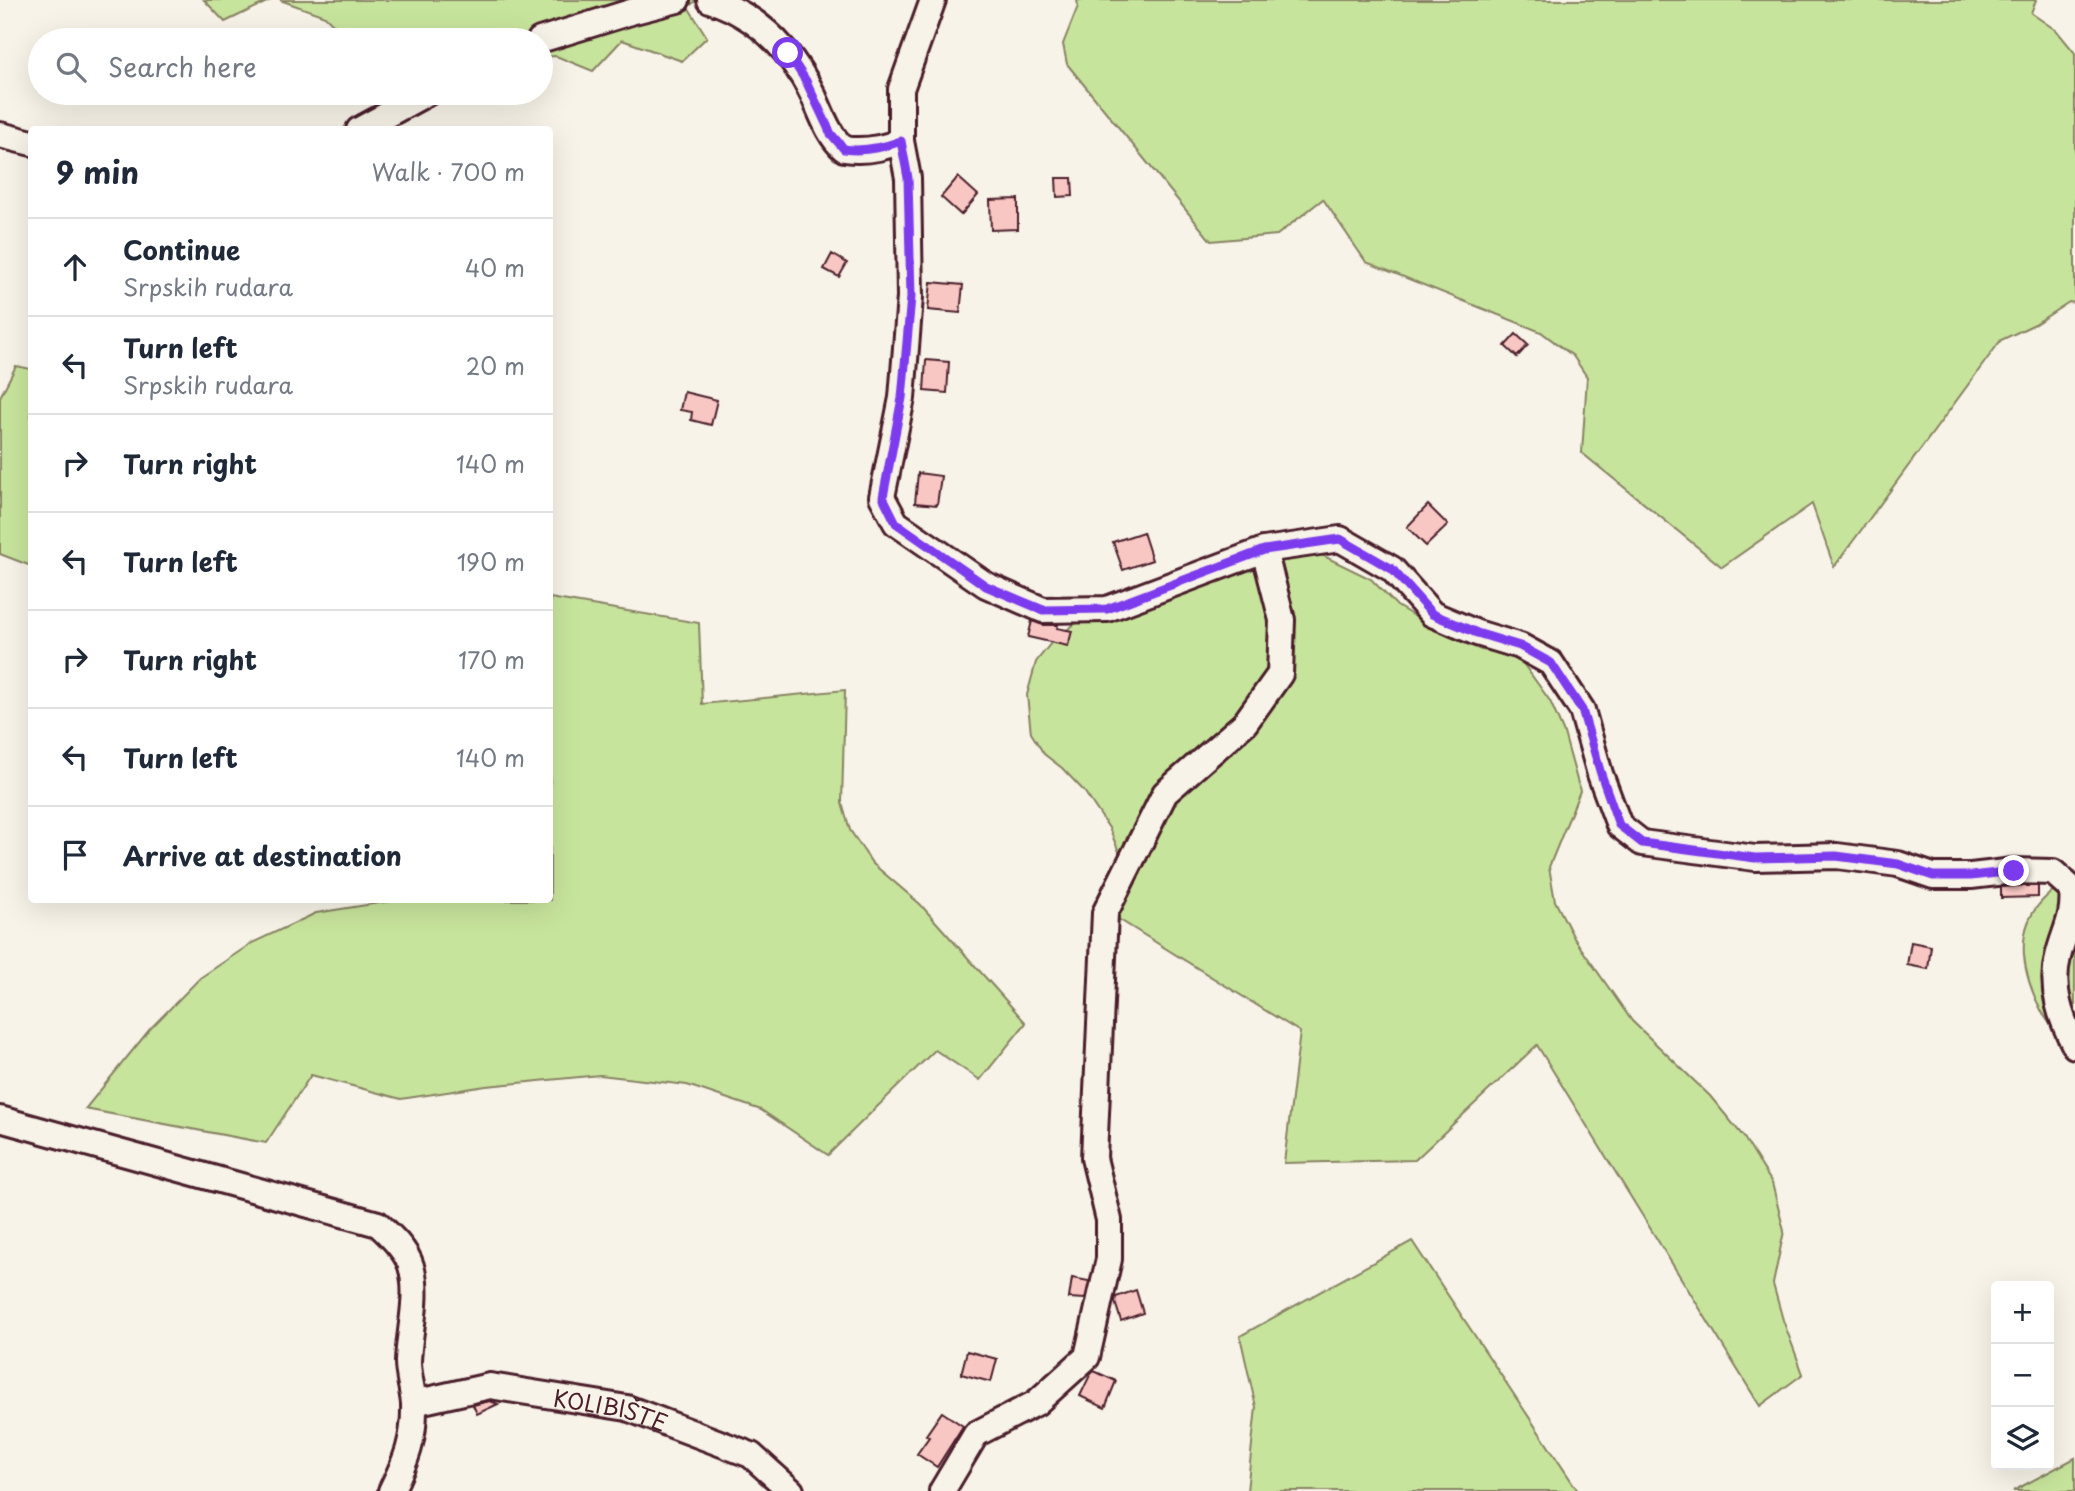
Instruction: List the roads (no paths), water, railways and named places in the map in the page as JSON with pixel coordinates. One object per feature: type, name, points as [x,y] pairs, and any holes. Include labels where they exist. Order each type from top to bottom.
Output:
[{"type":"street","points":[[553,36],[634,10],[677,0]]},
{"type":"street","points":[[710,0],[744,14],[766,30],[788,53],[806,81],[831,134],[844,149],[856,151],[885,147],[901,141]]},
{"type":"street","points":[[933,0],[901,89],[901,141],[908,178],[911,297],[902,398],[883,497],[896,523],[986,586],[1043,610],[1107,609],[1264,550],[1340,539],[1392,569],[1432,614],[1477,633],[1520,646],[1551,663],[1582,710],[1619,825],[1642,843],[1755,858],[1836,856],[1898,864],[1933,876],[1971,876],[2014,871],[2053,872],[2072,889],[2074,905],[2057,959],[2056,998],[2075,1046]]},
{"type":"street","points":[[366,126],[405,105]]},
{"type":"street","points":[[0,135],[28,142]]},
{"type":"street","points":[[942,1491],[976,1434],[1036,1403],[1087,1357],[1110,1259],[1109,1220],[1094,1158],[1105,914],[1165,793],[1245,723],[1280,674],[1282,620],[1264,550]]},
{"type":"street","points":[[0,1119],[378,1224],[393,1238],[411,1263],[415,1285],[408,1364],[414,1403],[413,1433],[407,1458],[391,1491]]},
{"type":"street","name":"KOLIBIŠTE","points":[[414,1403],[489,1386],[627,1408],[751,1455],[791,1491]]}]
